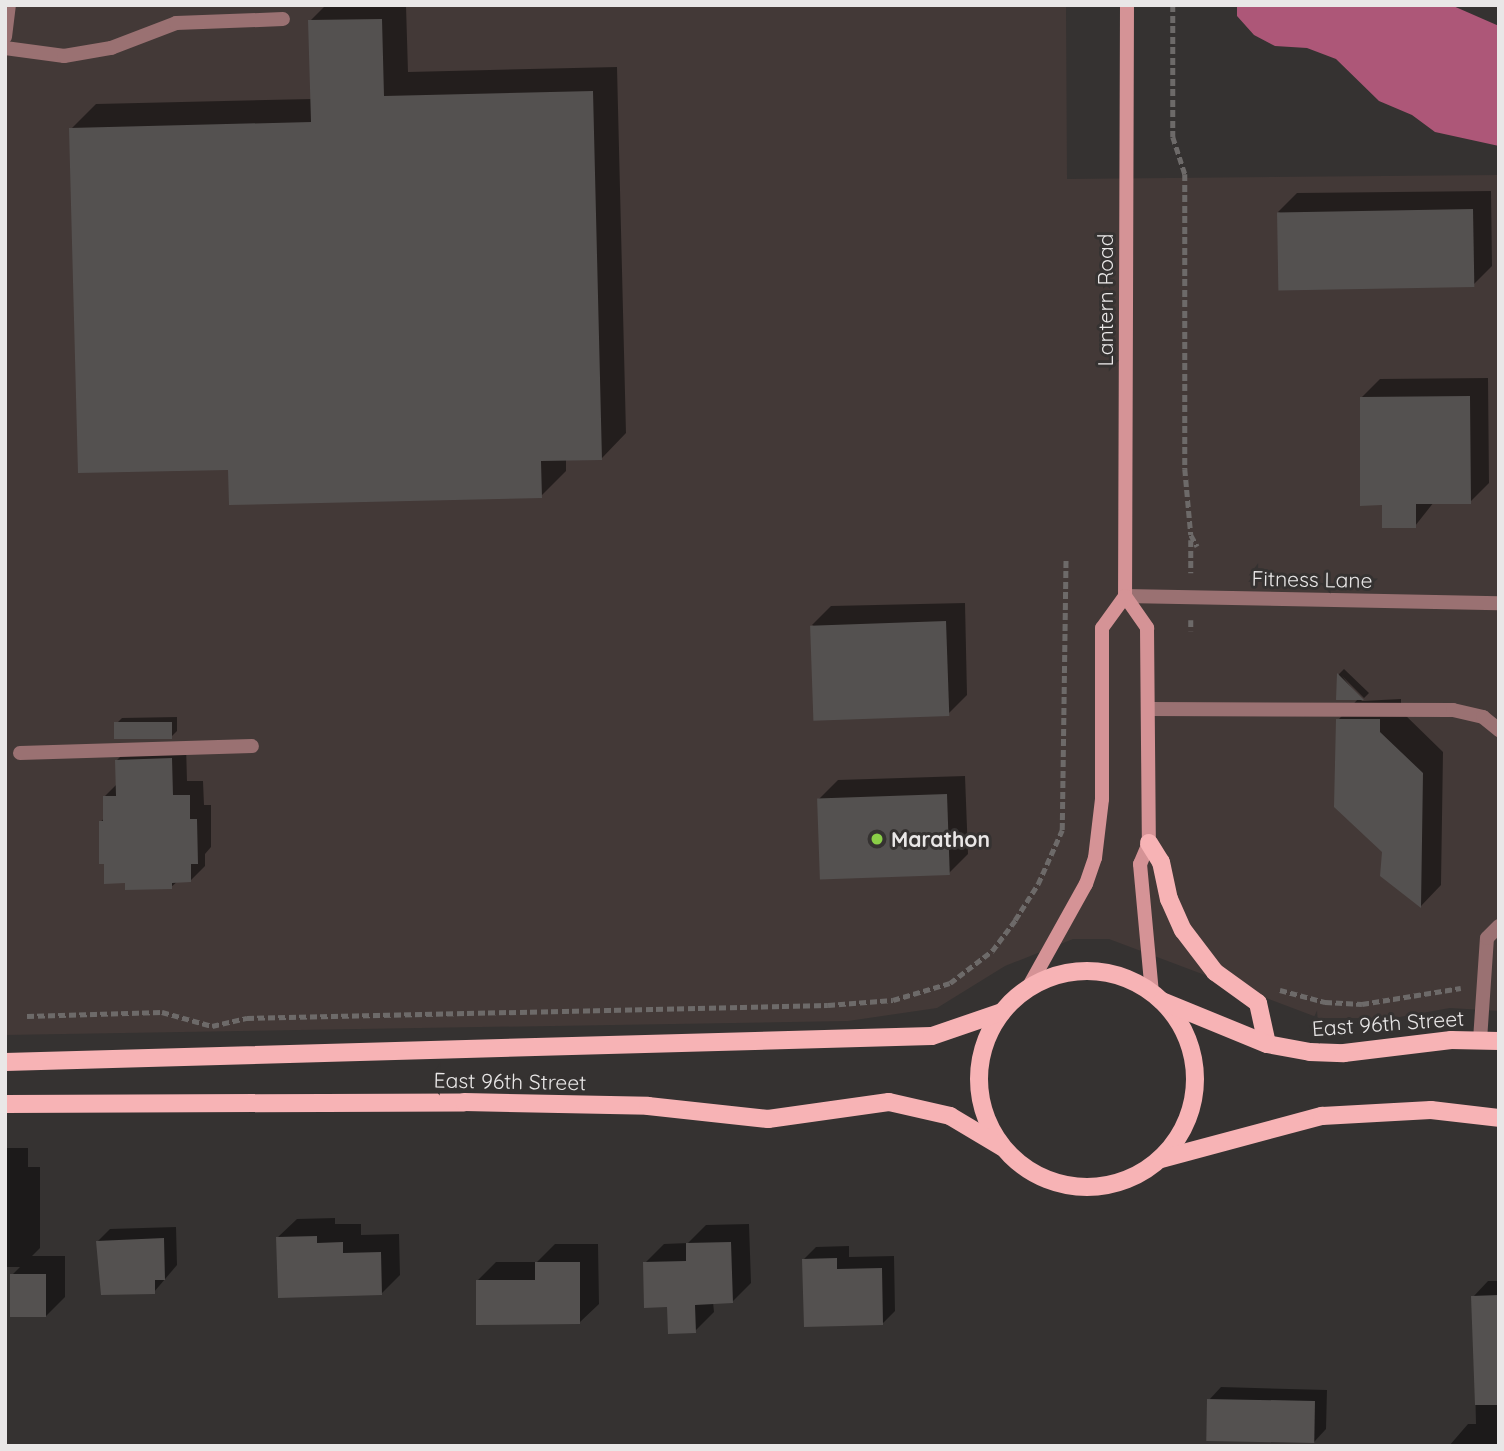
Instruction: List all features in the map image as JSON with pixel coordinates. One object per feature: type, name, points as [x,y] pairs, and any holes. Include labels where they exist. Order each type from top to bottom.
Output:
[{"type":"main road","points":[[1149,843],[1161,862],[1168,899],[1183,930],[1215,972],[1258,1003],[1267,1044]]},
{"type":"main road","points":[[1161,1159],[1182,1131],[1194,1098],[1194,1063],[1183,1030],[1157,997],[1132,981],[1098,971],[1062,974],[1028,988],[1002,1012],[984,1043],[978,1079],[984,1115],[1002,1147],[1028,1170],[1060,1185],[1096,1187],[1131,1178],[1161,1159],[1322,1116],[1431,1110],[1499,1118]]},
{"type":"main road","name":"East 96th Street","points":[[1157,997],[1267,1044],[1344,1053],[1480,1040],[1499,1041]]},
{"type":"main road","name":"East 96th Street","points":[[5,1062],[932,1036],[1002,1012]]},
{"type":"main road","name":"East 96th Street","points":[[5,1104],[477,1102],[648,1106],[768,1119],[889,1102],[950,1116],[1002,1147]]},
{"type":"street","points":[[5,37],[9,5]]},
{"type":"street","name":"Lantern Road","points":[[1125,596],[1127,5]]},
{"type":"street","points":[[5,48],[64,56],[111,48],[176,23],[283,19]]},
{"type":"street","points":[[1028,988],[1086,884],[1095,858],[1102,799],[1102,628],[1125,596],[1147,628],[1149,843],[1140,864],[1157,997]]},
{"type":"street","name":"Fitness Lane","points":[[1125,596],[1499,603]]},
{"type":"street","points":[[1148,709],[1453,710],[1483,718],[1499,730]]},
{"type":"street","points":[[20,753],[252,746]]},
{"type":"street","points":[[1480,1040],[1487,938],[1499,926]]},
{"type":"path","points":[[1173,5],[1173,137],[1185,174],[1185,469],[1191,536],[1197,547]]},
{"type":"path","points":[[27,1017],[162,1012],[212,1026],[247,1018],[828,1005],[893,1000],[950,984],[992,951],[1015,920],[1038,884],[1062,831],[1066,557]]},
{"type":"path","points":[[1269,985],[1304,998],[1362,1004],[1453,989]]},
{"type":"shaded area","points":[[5,5],[1066,5],[1067,179],[1499,175],[1499,1011],[1450,1008],[1394,1018],[1319,1018],[1109,939],[1073,939],[1005,966],[937,1008],[848,1021],[5,1035]]},
{"type":"shaded area","points":[[1237,5],[1451,5],[1499,26],[1499,146],[1435,132],[1412,115],[1379,101],[1336,59],[1307,48],[1275,46],[1254,35],[1237,16]]},
{"type":"building","points":[[382,19],[384,96],[593,91],[602,460],[541,461],[542,498],[229,505],[228,470],[78,473],[69,128],[311,122],[308,20]]},
{"type":"building","points":[[1473,209],[1474,287],[1278,290],[1277,212]]},
{"type":"building","points":[[1470,396],[1471,504],[1416,504],[1416,528],[1382,528],[1382,505],[1360,506],[1360,397]]},
{"type":"building","points":[[946,621],[949,716],[813,721],[810,626]]},
{"type":"building","points":[[1337,673],[1364,700],[1336,700]]},
{"type":"building","points":[[1336,719],[1380,719],[1380,732],[1423,773],[1421,908],[1380,876],[1382,852],[1334,807]]},
{"type":"building","points":[[114,722],[172,722],[172,739],[114,739]]},
{"type":"building","points":[[172,758],[173,795],[190,795],[190,819],[197,819],[198,864],[191,864],[191,882],[172,883],[172,889],[125,890],[125,883],[104,884],[104,864],[99,864],[99,821],[103,821],[103,796],[116,796],[115,760]]},
{"type":"building","points":[[947,794],[950,875],[820,879],[817,799]]},
{"type":"building","points":[[317,1236],[317,1243],[343,1242],[343,1253],[381,1252],[382,1295],[278,1298],[276,1237]]},
{"type":"building","points":[[164,1238],[165,1280],[155,1280],[155,1294],[101,1295],[96,1241]]},
{"type":"building","points":[[731,1242],[733,1303],[695,1305],[696,1333],[668,1334],[667,1307],[644,1308],[643,1262],[686,1261],[686,1243]]},
{"type":"building","points":[[837,1258],[837,1269],[882,1268],[883,1325],[804,1327],[802,1259]]},
{"type":"building","points":[[535,1262],[580,1262],[580,1324],[476,1325],[476,1280],[535,1280]]},
{"type":"building","points":[[10,1274],[46,1274],[46,1317],[10,1317]]},
{"type":"building","points":[[1499,1295],[1499,1405],[1475,1405],[1471,1296]]},
{"type":"building","points":[[1207,1399],[1315,1401],[1314,1443],[1206,1441]]},
{"type":"place","name":"Marathon","points":[[877,839]]}]
